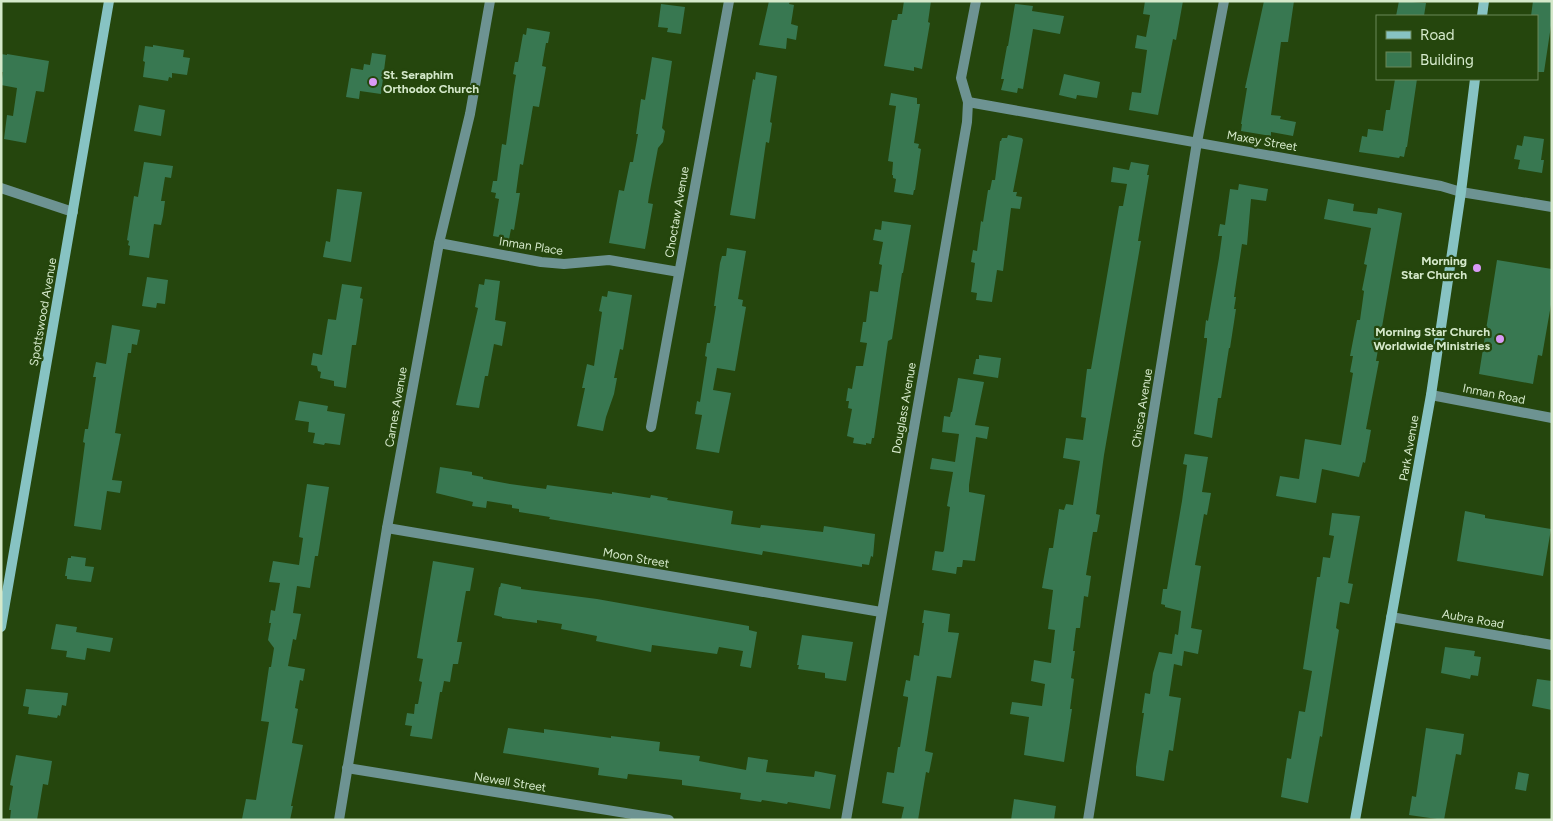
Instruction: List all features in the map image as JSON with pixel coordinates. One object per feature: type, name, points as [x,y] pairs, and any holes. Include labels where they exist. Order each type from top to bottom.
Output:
[{"type":"main road","name":"Spottswood Avenue","points":[[1,627],[109,1]]},
{"type":"main road","points":[[1482,15],[1484,1]]},
{"type":"main road","name":"Park Avenue","points":[[1355,820],[1431,395],[1461,192],[1475,80]]},
{"type":"street","name":"Carnes Avenue","points":[[339,820],[387,528],[439,242],[470,114],[490,1]]},
{"type":"street","name":"Choctaw Avenue","points":[[651,428],[728,1]]},
{"type":"street","name":"Douglass Avenue","points":[[846,820],[965,132],[968,102],[961,78],[976,1]]},
{"type":"street","name":"Chisca Avenue","points":[[1088,820],[1197,142],[1224,1]]},
{"type":"street","name":"Maxey Street","points":[[968,102],[1552,207]]},
{"type":"street","points":[[1,188],[74,212]]},
{"type":"street","name":"Inman Place","points":[[439,242],[541,262],[564,264],[609,260],[679,272]]},
{"type":"street","name":"Inman Road","points":[[1431,395],[1552,418]]},
{"type":"street","name":"Moon Street","points":[[387,528],[881,612]]},
{"type":"street","name":"Aubra Road","points":[[1390,618],[1552,645]]},
{"type":"street","name":"Newell Street","points":[[347,768],[669,820]]},
{"type":"building","points":[[769,1],[790,1],[789,4],[794,5],[791,24],[798,26],[796,40],[787,38],[786,49],[759,45]]},
{"type":"building","points":[[904,1],[931,1],[928,22],[930,23],[922,69],[914,67],[914,71],[884,66],[892,20],[897,20],[898,14],[902,14]]},
{"type":"building","points":[[1145,1],[1183,1],[1176,40],[1173,39],[1158,115],[1129,110],[1132,92],[1141,93],[1147,50],[1135,48],[1137,35],[1146,37],[1150,15],[1143,14]]},
{"type":"building","points":[[1264,1],[1294,1],[1288,42],[1281,42],[1271,115],[1281,116],[1280,119],[1296,122],[1293,136],[1271,132],[1271,136],[1241,131],[1247,88],[1245,88]]},
{"type":"building","points":[[1399,1],[1426,3],[1424,15],[1396,15]]},
{"type":"building","points":[[1533,1],[1552,1],[1552,19],[1544,72],[1538,72],[1538,15],[1531,15]]},
{"type":"building","points":[[661,4],[685,7],[681,34],[667,32],[668,28],[658,27]]},
{"type":"building","points":[[1015,4],[1033,6],[1032,11],[1064,16],[1060,34],[1033,29],[1023,89],[1018,88],[1017,93],[1001,90],[1004,79],[1001,79]]},
{"type":"building","points":[[527,28],[550,32],[542,66],[546,67],[539,107],[533,106],[523,165],[520,164],[516,193],[520,193],[514,230],[511,229],[509,239],[493,236],[499,199],[495,198],[496,193],[491,192],[493,181],[497,181],[502,144],[506,145],[516,75],[513,74],[515,62],[518,62],[523,34],[526,35]]},
{"type":"building","points":[[153,45],[184,50],[183,57],[190,58],[187,75],[172,73],[172,78],[169,77],[168,81],[143,77],[145,46],[153,47]]},
{"type":"building","points":[[372,53],[386,55],[381,94],[360,91],[359,99],[346,97],[351,68],[363,70],[364,64],[370,65]]},
{"type":"building","points":[[1,54],[49,61],[44,92],[36,91],[26,143],[4,139],[7,115],[13,116],[17,88],[1,85],[3,72],[1,72]]},
{"type":"building","points":[[652,57],[672,61],[662,128],[665,131],[663,142],[658,148],[649,196],[648,203],[653,204],[645,249],[609,243],[619,190],[624,191],[630,162],[633,162],[641,99],[645,100]]},
{"type":"building","points":[[756,72],[777,76],[769,143],[766,142],[755,219],[730,215],[753,79],[755,80]]},
{"type":"building","points":[[1064,74],[1100,82],[1097,98],[1077,95],[1076,99],[1059,95]]},
{"type":"building","points":[[1395,80],[1417,80],[1404,157],[1400,156],[1399,158],[1359,152],[1362,136],[1367,137],[1368,129],[1383,131],[1386,110],[1390,110]]},
{"type":"building","points":[[891,93],[917,98],[917,104],[920,104],[914,143],[919,144],[918,148],[921,149],[913,195],[894,192],[896,179],[892,175],[893,162],[888,161],[896,106],[889,105]]},
{"type":"building","points":[[139,105],[165,110],[161,136],[134,131]]},
{"type":"building","points":[[1008,135],[1022,138],[1023,140],[1013,192],[1017,192],[1016,196],[1022,197],[1020,209],[1011,208],[1003,271],[997,270],[992,302],[976,300],[977,293],[971,292],[975,263],[971,262],[973,250],[977,251],[988,190],[990,190],[992,180],[995,180],[1000,141],[1002,138],[1007,138]]},
{"type":"building","points":[[1524,136],[1544,139],[1541,160],[1544,160],[1542,173],[1518,169],[1520,160],[1514,159],[1517,145],[1522,146]]},
{"type":"building","points":[[144,162],[173,166],[171,178],[165,177],[161,201],[165,201],[163,216],[161,225],[154,224],[149,258],[129,255],[130,246],[127,240],[134,196],[138,197]]},
{"type":"building","points":[[1131,162],[1149,165],[1147,175],[1149,175],[1138,241],[1141,241],[1104,455],[1096,514],[1100,515],[1097,532],[1093,532],[1086,575],[1091,576],[1088,597],[1084,596],[1080,628],[1076,628],[1071,678],[1074,679],[1070,709],[1072,709],[1064,762],[1024,755],[1029,717],[1010,714],[1012,702],[1042,706],[1045,684],[1031,681],[1034,660],[1051,663],[1055,630],[1048,629],[1053,590],[1042,588],[1049,548],[1053,548],[1059,509],[1064,510],[1066,504],[1073,505],[1080,461],[1063,458],[1066,438],[1083,440],[1086,418],[1081,417],[1087,369],[1091,369],[1119,206],[1123,206],[1127,184],[1111,182],[1113,167],[1129,170]]},
{"type":"building","points":[[1239,184],[1268,189],[1266,201],[1251,199],[1247,245],[1242,244],[1234,297],[1236,297],[1234,309],[1236,309],[1230,348],[1221,398],[1218,398],[1212,438],[1194,434],[1207,341],[1207,338],[1204,338],[1219,258],[1222,236],[1218,236],[1220,224],[1225,225],[1230,189],[1238,190]]},
{"type":"building","points":[[337,189],[362,192],[351,262],[323,257],[326,241],[330,242]]},
{"type":"building","points":[[1328,199],[1354,204],[1353,211],[1377,214],[1378,208],[1402,213],[1376,361],[1379,361],[1366,429],[1371,430],[1365,463],[1363,462],[1359,477],[1322,469],[1316,503],[1276,496],[1280,476],[1299,479],[1305,439],[1341,445],[1353,373],[1350,372],[1353,356],[1350,356],[1357,320],[1360,320],[1364,291],[1362,290],[1367,265],[1364,264],[1371,228],[1324,219]]},
{"type":"building","points":[[882,221],[911,225],[892,339],[888,341],[874,438],[872,438],[871,444],[866,443],[866,445],[853,443],[854,438],[847,436],[852,409],[848,408],[849,401],[846,401],[848,388],[852,389],[856,366],[863,366],[867,343],[860,342],[863,322],[866,322],[870,291],[878,292],[882,265],[879,264],[883,242],[873,240],[875,229],[881,230]]},
{"type":"building","points":[[727,248],[746,251],[738,299],[743,300],[742,306],[746,307],[735,371],[717,368],[713,390],[731,393],[719,453],[696,449],[702,415],[695,414],[697,401],[700,402],[707,357],[705,356],[707,343],[710,343],[720,263],[722,256],[726,256]]},
{"type":"building","points":[[1497,260],[1552,269],[1552,299],[1542,356],[1538,355],[1533,384],[1479,374]]},
{"type":"building","points":[[147,277],[168,280],[165,304],[157,303],[156,308],[142,306]]},
{"type":"building","points":[[485,279],[500,281],[495,320],[506,322],[502,346],[494,344],[479,408],[456,405],[478,308],[475,307],[479,284],[484,285]]},
{"type":"building","points":[[342,284],[362,287],[360,298],[363,299],[356,345],[352,345],[346,388],[334,386],[334,381],[320,378],[321,372],[318,371],[317,366],[311,365],[313,353],[322,355],[328,319],[336,320]]},
{"type":"building","points":[[608,291],[632,295],[623,350],[620,349],[614,378],[617,378],[614,394],[603,431],[577,426],[585,388],[582,388],[587,364],[594,366],[602,312],[599,311],[602,296],[607,297]]},
{"type":"building","points":[[112,325],[140,330],[137,345],[132,344],[131,353],[128,353],[115,433],[121,434],[112,480],[122,481],[120,493],[107,491],[101,530],[74,526],[85,443],[83,442],[85,429],[88,429],[96,377],[93,377],[96,362],[106,364]]},
{"type":"building","points":[[979,355],[1001,358],[998,378],[973,374],[976,359],[979,359]]},
{"type":"building","points":[[958,378],[984,382],[975,425],[989,427],[987,439],[976,437],[969,485],[969,492],[985,495],[975,561],[963,560],[962,567],[957,567],[956,574],[932,570],[935,551],[943,552],[944,550],[950,507],[947,506],[953,472],[930,469],[932,458],[955,462],[959,434],[942,432],[944,416],[950,417],[952,412]]},
{"type":"building","points":[[299,401],[328,406],[327,411],[345,414],[340,445],[313,443],[315,433],[308,432],[309,422],[295,420]]},
{"type":"building","points":[[1185,454],[1208,457],[1202,492],[1211,493],[1207,515],[1204,514],[1195,565],[1201,566],[1191,628],[1202,630],[1198,654],[1184,651],[1182,666],[1174,664],[1169,696],[1181,698],[1173,751],[1169,750],[1164,781],[1136,776],[1136,767],[1145,693],[1150,694],[1159,652],[1172,654],[1175,634],[1178,635],[1181,611],[1165,607],[1165,605],[1161,604],[1163,589],[1167,589],[1182,501],[1187,465],[1183,464]]},
{"type":"building","points":[[440,467],[472,472],[472,475],[483,477],[483,479],[546,489],[547,485],[612,494],[612,492],[650,498],[651,495],[668,498],[667,500],[733,511],[731,524],[760,528],[761,525],[823,532],[824,526],[875,534],[873,557],[871,556],[869,565],[862,564],[862,567],[763,551],[762,555],[549,519],[550,517],[519,512],[519,509],[512,508],[512,505],[487,501],[486,508],[472,506],[473,502],[436,493]]},
{"type":"building","points":[[307,484],[329,487],[318,556],[315,556],[310,588],[297,586],[293,613],[301,614],[296,640],[293,639],[288,666],[305,669],[303,681],[300,680],[295,708],[298,709],[292,743],[303,745],[291,806],[293,806],[290,820],[242,819],[246,799],[256,800],[269,722],[261,721],[269,667],[271,667],[274,648],[268,640],[271,623],[269,623],[271,610],[275,611],[280,583],[269,582],[273,561],[299,565],[303,538],[299,537]]},
{"type":"building","points":[[1465,511],[1485,515],[1485,518],[1551,529],[1543,576],[1457,561]]},
{"type":"building","points":[[1332,513],[1360,516],[1348,583],[1353,584],[1349,604],[1340,602],[1336,628],[1339,630],[1322,737],[1320,736],[1308,803],[1281,797],[1287,758],[1291,759],[1299,711],[1305,712],[1312,671],[1303,669],[1317,577],[1320,577],[1323,557],[1330,558],[1334,536],[1329,535]]},
{"type":"building","points":[[71,556],[86,558],[85,566],[94,567],[91,582],[67,579],[67,576],[65,576],[68,558],[71,558]]},
{"type":"building","points":[[433,561],[474,568],[470,591],[466,591],[457,642],[462,642],[458,664],[453,664],[450,682],[444,681],[442,692],[440,692],[432,739],[410,736],[412,726],[405,725],[407,713],[414,714],[415,704],[418,704],[422,682],[419,681],[423,659],[417,658]]},
{"type":"building","points":[[501,583],[521,587],[521,589],[597,599],[749,626],[749,630],[757,632],[751,668],[740,666],[743,651],[719,647],[717,654],[652,645],[651,652],[596,641],[597,636],[561,629],[562,624],[502,618],[494,615]]},
{"type":"building","points":[[924,610],[950,614],[948,632],[959,633],[951,678],[937,676],[925,751],[933,753],[929,773],[926,772],[918,820],[901,820],[904,807],[882,803],[887,772],[894,773],[898,747],[900,747],[908,699],[908,697],[903,696],[906,680],[910,681],[914,655],[919,656]]},
{"type":"building","points":[[56,624],[77,627],[76,632],[113,638],[110,652],[87,648],[85,660],[66,657],[67,651],[51,649]]},
{"type":"building","points":[[802,635],[853,642],[846,681],[825,678],[825,673],[798,669]]},
{"type":"building","points":[[1445,647],[1475,651],[1474,656],[1481,657],[1478,676],[1471,675],[1470,679],[1441,673]]},
{"type":"building","points":[[1537,679],[1552,681],[1552,710],[1532,706]]},
{"type":"building","points":[[26,689],[68,693],[66,706],[62,705],[60,716],[58,715],[57,718],[28,714],[29,707],[23,706]]},
{"type":"building","points":[[508,728],[544,733],[544,729],[660,742],[659,751],[700,756],[699,761],[746,770],[748,757],[768,760],[766,772],[814,777],[815,771],[836,775],[830,809],[788,802],[787,804],[740,799],[741,793],[682,785],[682,780],[628,774],[627,779],[598,775],[599,768],[503,753]]},
{"type":"building","points":[[1426,728],[1464,734],[1461,755],[1456,754],[1444,820],[1409,815],[1412,796],[1416,797]]},
{"type":"building","points":[[16,755],[52,761],[48,785],[43,784],[37,820],[10,819],[11,810],[9,810],[13,786],[10,785]]},
{"type":"building","points":[[1518,772],[1529,774],[1526,791],[1515,789]]},
{"type":"building","points":[[1014,799],[1056,806],[1054,820],[1011,820]]},
{"type":"place","name":"St. Seraphim Orthodox Church","points":[[373,82]]},
{"type":"place","name":"Morning Star Church","points":[[1477,268]]},
{"type":"place","name":"Morning Star Church Worldwide Ministries","points":[[1500,339]]}]
